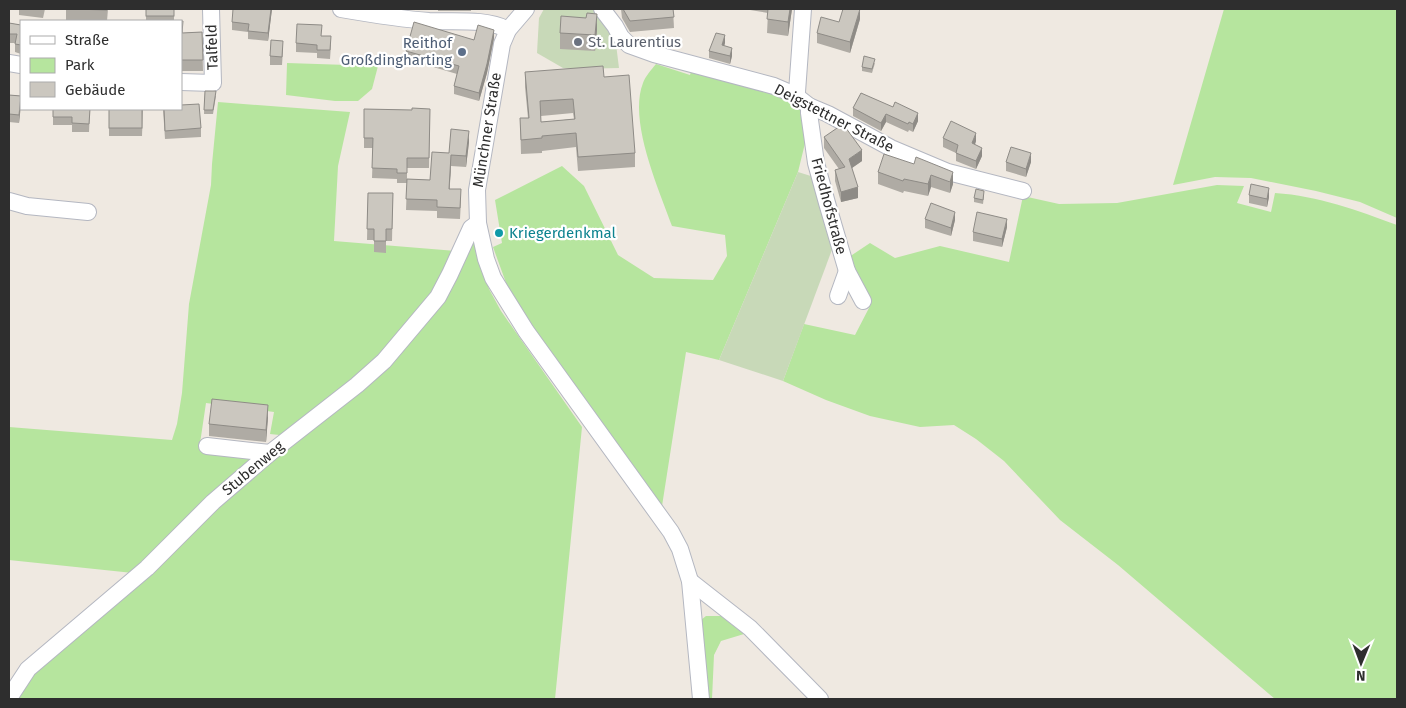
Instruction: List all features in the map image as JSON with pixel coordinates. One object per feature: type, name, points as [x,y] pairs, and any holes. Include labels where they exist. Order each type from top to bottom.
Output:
[{"type":"street","name":"Talfeld","points":[[182,82],[214,83],[211,9]]},
{"type":"street","points":[[341,9],[383,17],[429,21],[476,22],[502,26],[508,30]]},
{"type":"street","name":"Münchner Straße","points":[[526,9],[508,30],[502,44],[477,190],[478,223],[486,259],[494,278],[526,331],[671,532],[680,549],[690,581],[700,699]]},
{"type":"street","name":"Deigstettner Straße","points":[[602,9],[621,37],[629,45],[654,54],[774,86],[795,95],[809,106],[828,114],[891,148],[948,172],[1023,191]]},
{"type":"street","points":[[795,95],[797,92],[803,9]]},
{"type":"street","name":"Friedhofstraße","points":[[809,106],[816,163],[847,271],[863,301]]},
{"type":"street","points":[[9,201],[27,206],[88,212]]},
{"type":"street","name":"Stubenweg","points":[[9,698],[28,670],[147,568],[213,502],[384,361],[438,297],[471,228],[478,223]]},
{"type":"street","points":[[838,296],[847,271]]},
{"type":"street","points":[[207,446],[270,454]]},
{"type":"street","points":[[690,581],[750,628],[820,699]]},
{"type":"green space","points":[[544,9],[592,9],[599,13],[615,36],[619,68],[563,68],[537,53],[539,18]]},
{"type":"green space","points":[[1224,9],[1397,9],[1397,218],[1360,202],[1251,178],[1215,177],[1173,185]]},
{"type":"green space","points":[[287,63],[378,66],[372,89],[358,101],[335,101],[286,95]]},
{"type":"green space","points":[[656,64],[690,75],[692,68],[775,92],[799,106],[806,121],[807,135],[798,172],[719,360],[686,352],[662,506],[513,302],[493,247],[502,243],[495,200],[562,166],[584,186],[618,255],[654,278],[713,280],[727,256],[725,235],[672,226],[647,155],[639,116],[639,99],[644,81]]},
{"type":"green space","points":[[218,102],[350,112],[338,166],[334,241],[456,251],[439,284],[401,337],[289,436],[270,434],[274,412],[206,403],[199,450],[249,456],[249,465],[133,573],[9,560],[9,427],[172,440],[177,424],[182,393],[189,304],[211,185]]},
{"type":"green space","points":[[798,172],[814,177],[833,247],[783,381],[719,360]]},
{"type":"green space","points":[[1217,185],[1244,186],[1237,203],[1271,212],[1275,193],[1307,197],[1367,214],[1397,225],[1397,699],[1275,699],[1118,565],[1060,520],[1004,461],[976,439],[954,425],[920,427],[870,416],[826,400],[783,381],[804,324],[855,335],[870,306],[849,257],[870,243],[895,258],[940,246],[1009,262],[1023,196],[1059,204],[1117,203]]},
{"type":"green space","points":[[472,233],[489,289],[501,311],[582,427],[555,699],[15,699],[32,674],[213,506],[396,352]]},
{"type":"green space","points":[[706,616],[721,616],[744,634],[721,641],[714,655],[712,699],[705,699],[701,620]]},
{"type":"building","points":[[72,9],[107,9],[107,10]]},
{"type":"building","points":[[146,9],[174,9],[174,16],[146,16]]},
{"type":"building","points":[[233,9],[271,9],[268,33],[248,31],[249,24],[232,22]]},
{"type":"building","points":[[623,9],[673,9],[674,17],[630,21]]},
{"type":"building","points":[[768,9],[790,9],[788,22],[767,19]]},
{"type":"building","points":[[843,9],[860,9],[850,42],[817,33],[821,17],[839,22]]},
{"type":"building","points":[[587,13],[597,14],[595,35],[560,33],[561,16],[586,18]]},
{"type":"building","points":[[414,22],[474,40],[478,25],[494,30],[479,93],[454,86],[459,66],[406,51]]},
{"type":"building","points":[[9,23],[20,25],[20,45],[15,44],[17,34],[9,34]]},
{"type":"building","points":[[297,24],[322,25],[321,36],[331,36],[330,50],[317,50],[317,45],[296,43]]},
{"type":"building","points":[[202,32],[203,60],[182,60],[182,33]]},
{"type":"building","points":[[716,33],[725,35],[722,45],[732,48],[730,56],[709,51]]},
{"type":"building","points":[[271,40],[283,41],[282,57],[270,56]]},
{"type":"building","points":[[864,56],[875,59],[872,69],[862,67]]},
{"type":"building","points":[[603,66],[604,77],[629,75],[635,153],[578,157],[576,133],[521,140],[520,118],[529,118],[525,72]],"holes":[[[573,99],[575,119],[541,122],[540,101]]]},
{"type":"building","points":[[205,91],[216,91],[213,110],[204,110]]},
{"type":"building","points":[[861,93],[893,107],[895,102],[918,113],[913,124],[909,122],[908,124],[886,114],[881,123],[853,108]]},
{"type":"building","points":[[9,95],[20,96],[19,115],[9,114]]},
{"type":"building","points":[[199,104],[201,128],[165,131],[164,110],[182,110],[182,105]]},
{"type":"building","points":[[412,108],[430,109],[429,158],[407,158],[407,173],[397,173],[397,169],[372,168],[373,138],[364,138],[364,109],[412,110]]},
{"type":"building","points":[[53,110],[90,110],[89,124],[72,123],[72,117],[53,117]]},
{"type":"building","points":[[109,110],[142,110],[142,128],[109,128]]},
{"type":"building","points":[[951,121],[976,133],[972,143],[982,148],[976,161],[956,153],[958,145],[943,138]]},
{"type":"building","points":[[843,124],[862,150],[849,159],[858,187],[841,192],[835,170],[845,167],[824,137]]},
{"type":"building","points":[[451,129],[469,131],[466,156],[451,155],[449,189],[461,189],[460,208],[437,207],[437,200],[406,199],[407,179],[430,180],[432,152],[449,153]]},
{"type":"building","points":[[1011,147],[1031,153],[1026,169],[1006,162]]},
{"type":"building","points":[[884,154],[914,164],[916,157],[953,172],[950,182],[931,175],[928,184],[904,179],[903,181],[878,172]]},
{"type":"building","points":[[1251,184],[1269,188],[1267,199],[1249,195]]},
{"type":"building","points":[[976,189],[984,191],[983,200],[974,198]]},
{"type":"building","points":[[368,193],[393,193],[392,229],[386,229],[386,241],[374,241],[374,229],[367,229]]},
{"type":"building","points":[[931,203],[955,212],[951,228],[925,219]]},
{"type":"building","points":[[977,212],[1007,219],[1002,239],[973,232]]},
{"type":"building","points":[[212,399],[268,405],[266,430],[209,424]]},
{"type":"place","name":"St. Laurentius","points":[[578,42]]},
{"type":"place","name":"Reithof Großdingharting","points":[[462,52]]},
{"type":"place","name":"Kriegerdenkmal","points":[[499,233]]}]
